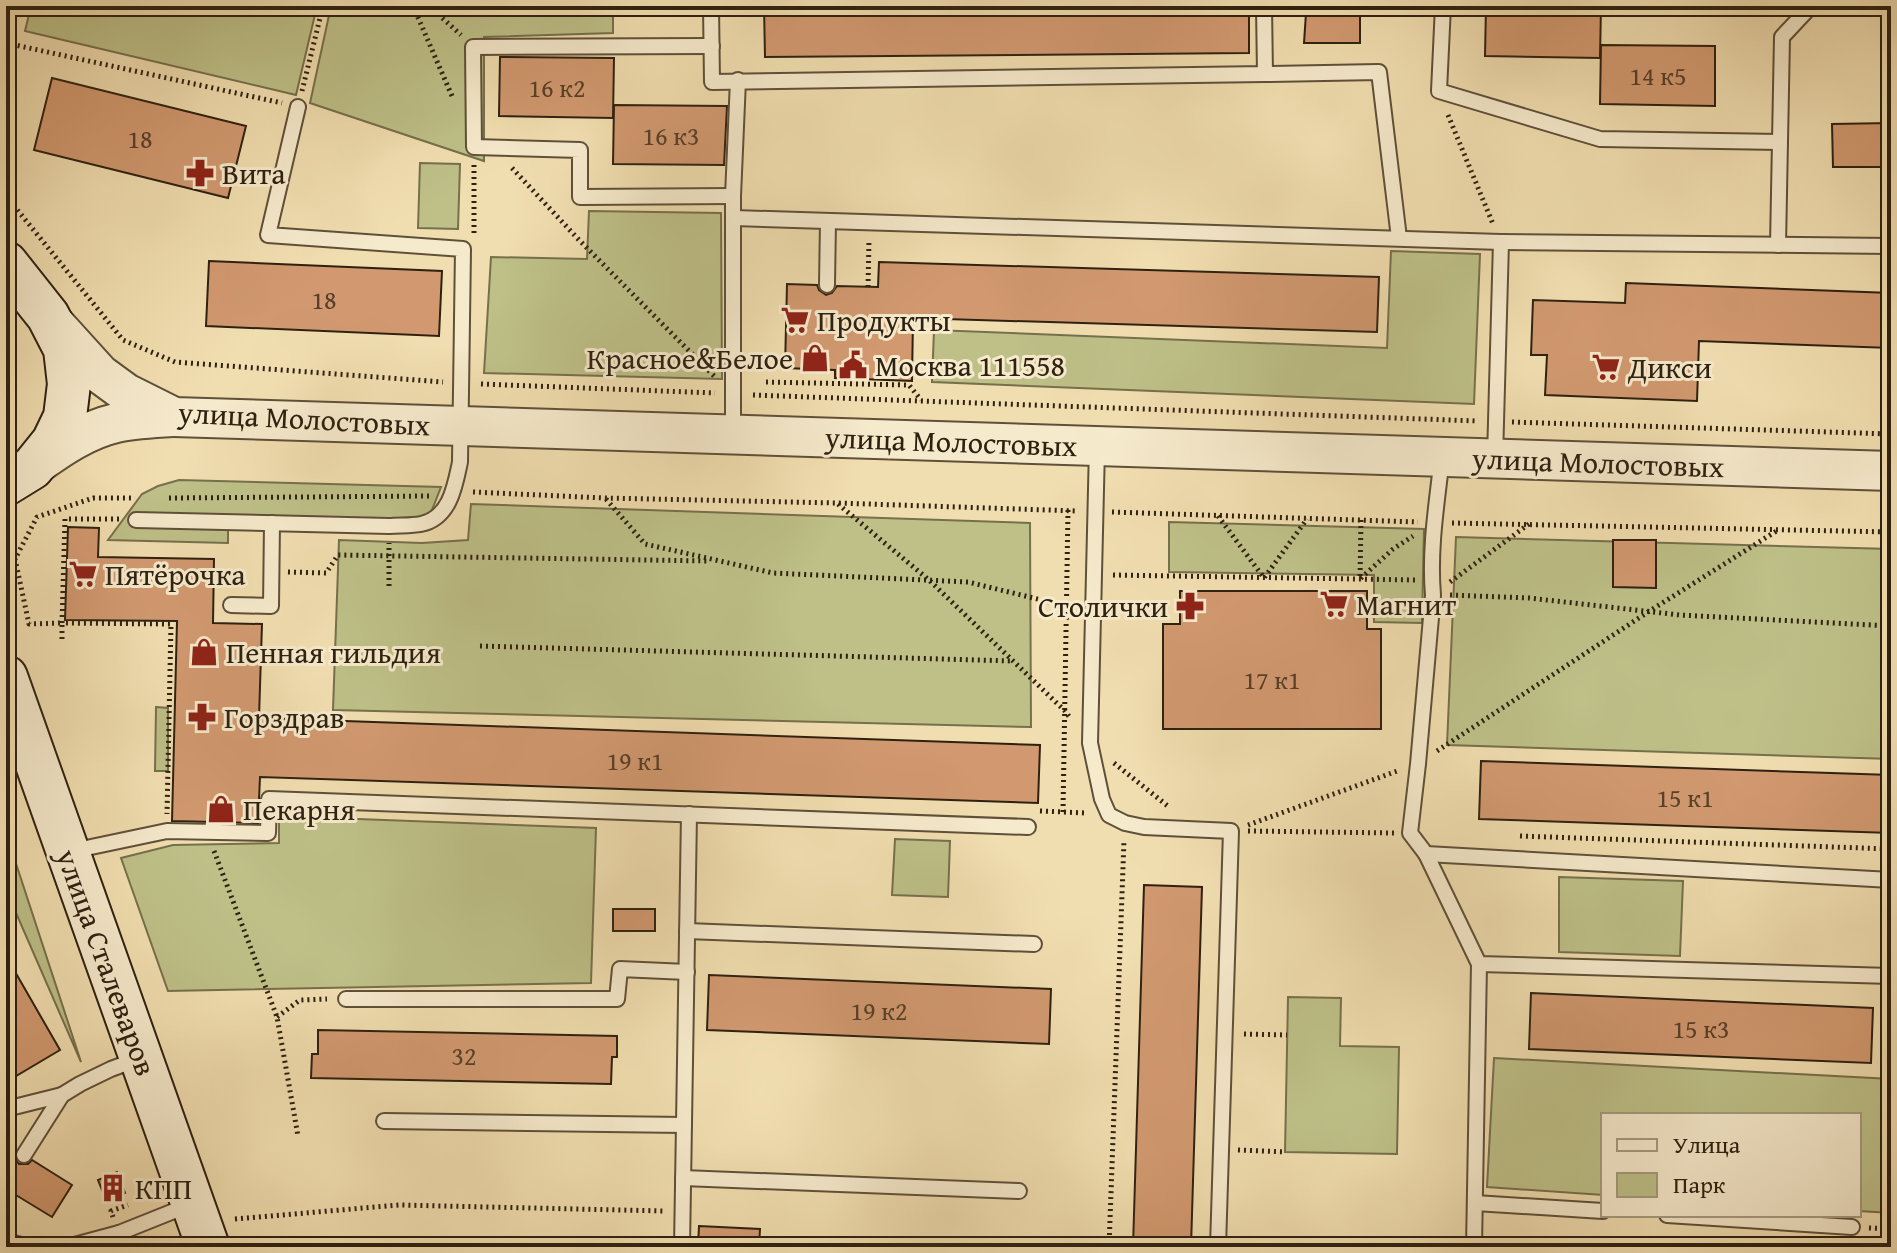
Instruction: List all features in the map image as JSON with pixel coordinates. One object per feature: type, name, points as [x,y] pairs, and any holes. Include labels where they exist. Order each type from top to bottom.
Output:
[{"type":"main road","points":[[6,263],[61,336],[69,384],[65,417],[53,442],[14,478]]},
{"type":"main road","name":"улица Сталеваров","points":[[6,677],[193,1203],[221,1233]]},
{"type":"street","name":"улица Молостовых","points":[[61,336],[100,374],[126,393],[174,417],[1442,457],[1495,440],[1891,471]]},
{"type":"street","points":[[14,478],[91,431],[117,423],[174,417]]},
{"type":"lane","points":[[711,6],[712,82],[1379,72],[1399,238]]},
{"type":"lane","points":[[1264,6],[1265,74]]},
{"type":"lane","points":[[1443,6],[1439,91],[1600,139],[1780,142]]},
{"type":"lane","points":[[1778,245],[1782,37],[1811,6]]},
{"type":"lane","points":[[712,46],[473,47],[474,147],[580,150],[580,197],[733,196]]},
{"type":"lane","points":[[733,434],[733,196],[738,80]]},
{"type":"lane","points":[[136,520],[389,526],[424,524],[443,513],[453,494],[460,462],[454,426],[461,364],[463,249],[268,235],[298,107]]},
{"type":"lane","points":[[734,218],[1501,242],[1891,246]]},
{"type":"lane","points":[[827,285],[828,221]]},
{"type":"lane","points":[[1495,440],[1501,242]]},
{"type":"lane","points":[[1097,446],[1090,743],[1102,799],[1108,814],[1125,823],[1144,827],[1231,831],[1218,1247]]},
{"type":"lane","points":[[1442,457],[1410,833],[1426,854],[1479,964],[1474,1247]]},
{"type":"lane","points":[[231,605],[271,606],[272,523]]},
{"type":"lane","points":[[68,852],[167,831],[268,833],[269,799],[1028,827]]},
{"type":"lane","points":[[682,1247],[689,814]]},
{"type":"lane","points":[[1426,854],[1891,880]]},
{"type":"lane","points":[[687,931],[1034,944]]},
{"type":"lane","points":[[1479,964],[1891,976]]},
{"type":"lane","points":[[346,999],[617,999],[620,969],[687,972]]},
{"type":"lane","points":[[6,1107],[62,1095],[101,1074],[141,1058]]},
{"type":"lane","points":[[24,1155],[62,1095]]},
{"type":"lane","points":[[384,1121],[684,1125]]},
{"type":"lane","points":[[683,1178],[1019,1191]]},
{"type":"lane","points":[[105,1247],[193,1203]]},
{"type":"lane","points":[[1475,1203],[1601,1211]]},
{"type":"lane","points":[[1698,1217],[1852,1227]]},
{"type":"lane","points":[[67,1247],[122,1240]]},
{"type":"lane","points":[[6,1241],[28,1247]]},
{"type":"path","points":[[6,43],[298,107],[323,6]]},
{"type":"path","points":[[413,6],[474,147]]},
{"type":"path","points":[[429,6],[473,47]]},
{"type":"path","points":[[1439,91],[1501,242]]},
{"type":"path","points":[[494,148],[580,241],[732,394]]},
{"type":"path","points":[[6,196],[123,340],[175,362],[459,383],[921,401],[1495,440],[1891,434]]},
{"type":"path","points":[[868,287],[869,264]]},
{"type":"path","points":[[766,382],[909,385],[921,401]]},
{"type":"path","points":[[855,398],[857,384]]},
{"type":"path","points":[[161,498],[481,491],[605,498],[1218,516],[1891,532]]},
{"type":"path","points":[[148,498],[93,498],[37,517],[15,559],[29,624],[171,624],[167,831]]},
{"type":"path","points":[[605,498],[645,544],[773,573],[968,582],[1066,606]]},
{"type":"path","points":[[837,503],[929,580],[1065,711],[1090,743],[1195,829]]},
{"type":"path","points":[[1063,812],[1068,510]]},
{"type":"path","points":[[1218,516],[1264,578]]},
{"type":"path","points":[[1264,578],[1307,518]]},
{"type":"path","points":[[62,639],[65,519],[136,520]]},
{"type":"path","points":[[1360,579],[1361,520]]},
{"type":"path","points":[[1360,579],[1393,549],[1435,522]]},
{"type":"path","points":[[1432,588],[1529,524]]},
{"type":"path","points":[[389,526],[389,586]]},
{"type":"path","points":[[1231,831],[1418,764],[1779,529]]},
{"type":"path","points":[[271,572],[326,573],[338,555],[720,561]]},
{"type":"path","points":[[1095,574],[1360,579],[1648,612],[1891,626]]},
{"type":"path","points":[[480,646],[1013,661]]},
{"type":"path","points":[[1109,1247],[1125,823]]},
{"type":"path","points":[[1231,831],[1410,833]]},
{"type":"path","points":[[206,832],[277,1017],[298,1136]]},
{"type":"path","points":[[1518,836],[1891,849]]},
{"type":"path","points":[[277,1017],[300,1000],[346,999]]},
{"type":"path","points":[[1225,1033],[1287,1035]]},
{"type":"path","points":[[1221,1150],[1285,1152]]},
{"type":"path","points":[[221,1233],[399,1205],[683,1212]]},
{"type":"green space","points":[[31,6],[317,6],[296,95],[25,31]]},
{"type":"green space","points":[[331,6],[613,6],[613,33],[484,37],[484,161],[310,103]]},
{"type":"green space","points":[[420,163],[460,164],[458,229],[418,228]]},
{"type":"green space","points":[[589,211],[721,213],[722,379],[484,373],[491,257],[587,259]]},
{"type":"green space","points":[[1391,251],[1480,254],[1474,404],[932,382],[934,330],[1387,348]]},
{"type":"green space","points":[[179,480],[441,487],[430,515],[391,521],[228,518],[228,543],[108,540],[142,494]]},
{"type":"green space","points":[[471,504],[1030,523],[1031,727],[333,710],[339,540],[422,543],[468,540]]},
{"type":"green space","points":[[1169,522],[1424,529],[1422,623],[1374,622],[1374,575],[1169,572]]},
{"type":"green space","points":[[1456,537],[1891,549],[1891,759],[1447,745]]},
{"type":"green space","points":[[156,707],[168,708],[168,771],[155,771]]},
{"type":"green space","points":[[279,816],[596,828],[591,983],[168,991],[121,858],[173,845],[279,843]]},
{"type":"green space","points":[[6,833],[81,1062],[6,890]]},
{"type":"green space","points":[[895,839],[950,841],[948,897],[892,895]]},
{"type":"green space","points":[[1559,877],[1683,881],[1680,956],[1559,952]]},
{"type":"green space","points":[[1288,997],[1341,998],[1340,1046],[1399,1047],[1397,1154],[1285,1152]]},
{"type":"green space","points":[[1494,1058],[1891,1079],[1891,1213],[1861,1211],[1861,1113],[1601,1113],[1601,1195],[1487,1187]]},
{"type":"building","points":[[764,6],[1249,6],[1249,53],[765,57]]},
{"type":"building","points":[[1486,6],[1601,6],[1600,58],[1485,56]]},
{"type":"building","points":[[1306,13],[1360,13],[1360,43],[1304,43]]},
{"type":"building","points":[[1601,45],[1715,46],[1715,106],[1600,104]]},
{"type":"building","points":[[500,57],[614,58],[613,118],[499,116]]},
{"type":"building","points":[[52,78],[246,126],[228,198],[34,150]]},
{"type":"building","points":[[614,105],[727,106],[724,165],[613,164]]},
{"type":"building","points":[[1891,123],[1891,167],[1833,167],[1832,124]]},
{"type":"building","points":[[209,261],[442,271],[439,336],[206,326]]},
{"type":"building","points":[[879,262],[1379,277],[1377,332],[913,318],[912,381],[835,378],[835,370],[785,368],[787,284],[817,285],[826,295],[837,286],[878,287]]},
{"type":"building","points":[[1626,283],[1891,293],[1891,348],[1699,341],[1697,401],[1545,395],[1547,355],[1531,355],[1533,300],[1625,303]]},
{"type":"building","points":[[68,527],[99,528],[98,557],[214,559],[213,623],[262,624],[259,718],[1040,745],[1038,803],[260,777],[258,823],[172,821],[177,621],[65,620]]},
{"type":"building","points":[[1613,540],[1656,540],[1656,588],[1613,587]]},
{"type":"building","points":[[1180,591],[1367,591],[1367,629],[1381,629],[1381,729],[1163,729],[1163,624],[1180,624]]},
{"type":"building","points":[[1481,761],[1891,775],[1891,833],[1479,819]]},
{"type":"building","points":[[1144,885],[1202,887],[1191,1247],[1133,1247]]},
{"type":"building","points":[[613,909],[655,909],[655,931],[613,931]]},
{"type":"building","points":[[6,956],[60,1050],[6,1082]]},
{"type":"building","points":[[709,975],[1051,989],[1049,1044],[707,1030]]},
{"type":"building","points":[[1531,993],[1873,1008],[1871,1063],[1529,1049]]},
{"type":"building","points":[[318,1030],[617,1036],[617,1057],[612,1057],[611,1084],[311,1078],[312,1054],[318,1054]]},
{"type":"building","points":[[6,1144],[15,1150],[15,1159],[19,1164],[28,1164],[32,1160],[72,1185],[52,1217],[6,1189]]},
{"type":"building","name":"КПП","points":[[117,1172],[125,1193],[106,1200],[98,1180]]},
{"type":"building","points":[[699,1226],[760,1229],[759,1247],[698,1247]]},
{"type":"place","name":"Вита","points":[[200,173]]},
{"type":"place","name":"Продукты","points":[[795,320]]},
{"type":"place","name":"Красное&Белое","points":[[815,358]]},
{"type":"place","name":"Москва 111558","points":[[853,365]]},
{"type":"place","name":"Дикси","points":[[1606,367]]},
{"type":"place","name":"Пятёрочка","points":[[83,574]]},
{"type":"place","name":"Магнит","points":[[1334,604]]},
{"type":"place","name":"Столички","points":[[1190,606]]},
{"type":"place","name":"Пенная гильдия","points":[[204,652]]},
{"type":"place","name":"Горздрав","points":[[202,717]]},
{"type":"place","name":"Пекарня","points":[[221,809]]},
{"type":"place","name":"КПП","points":[[113,1188]]}]
